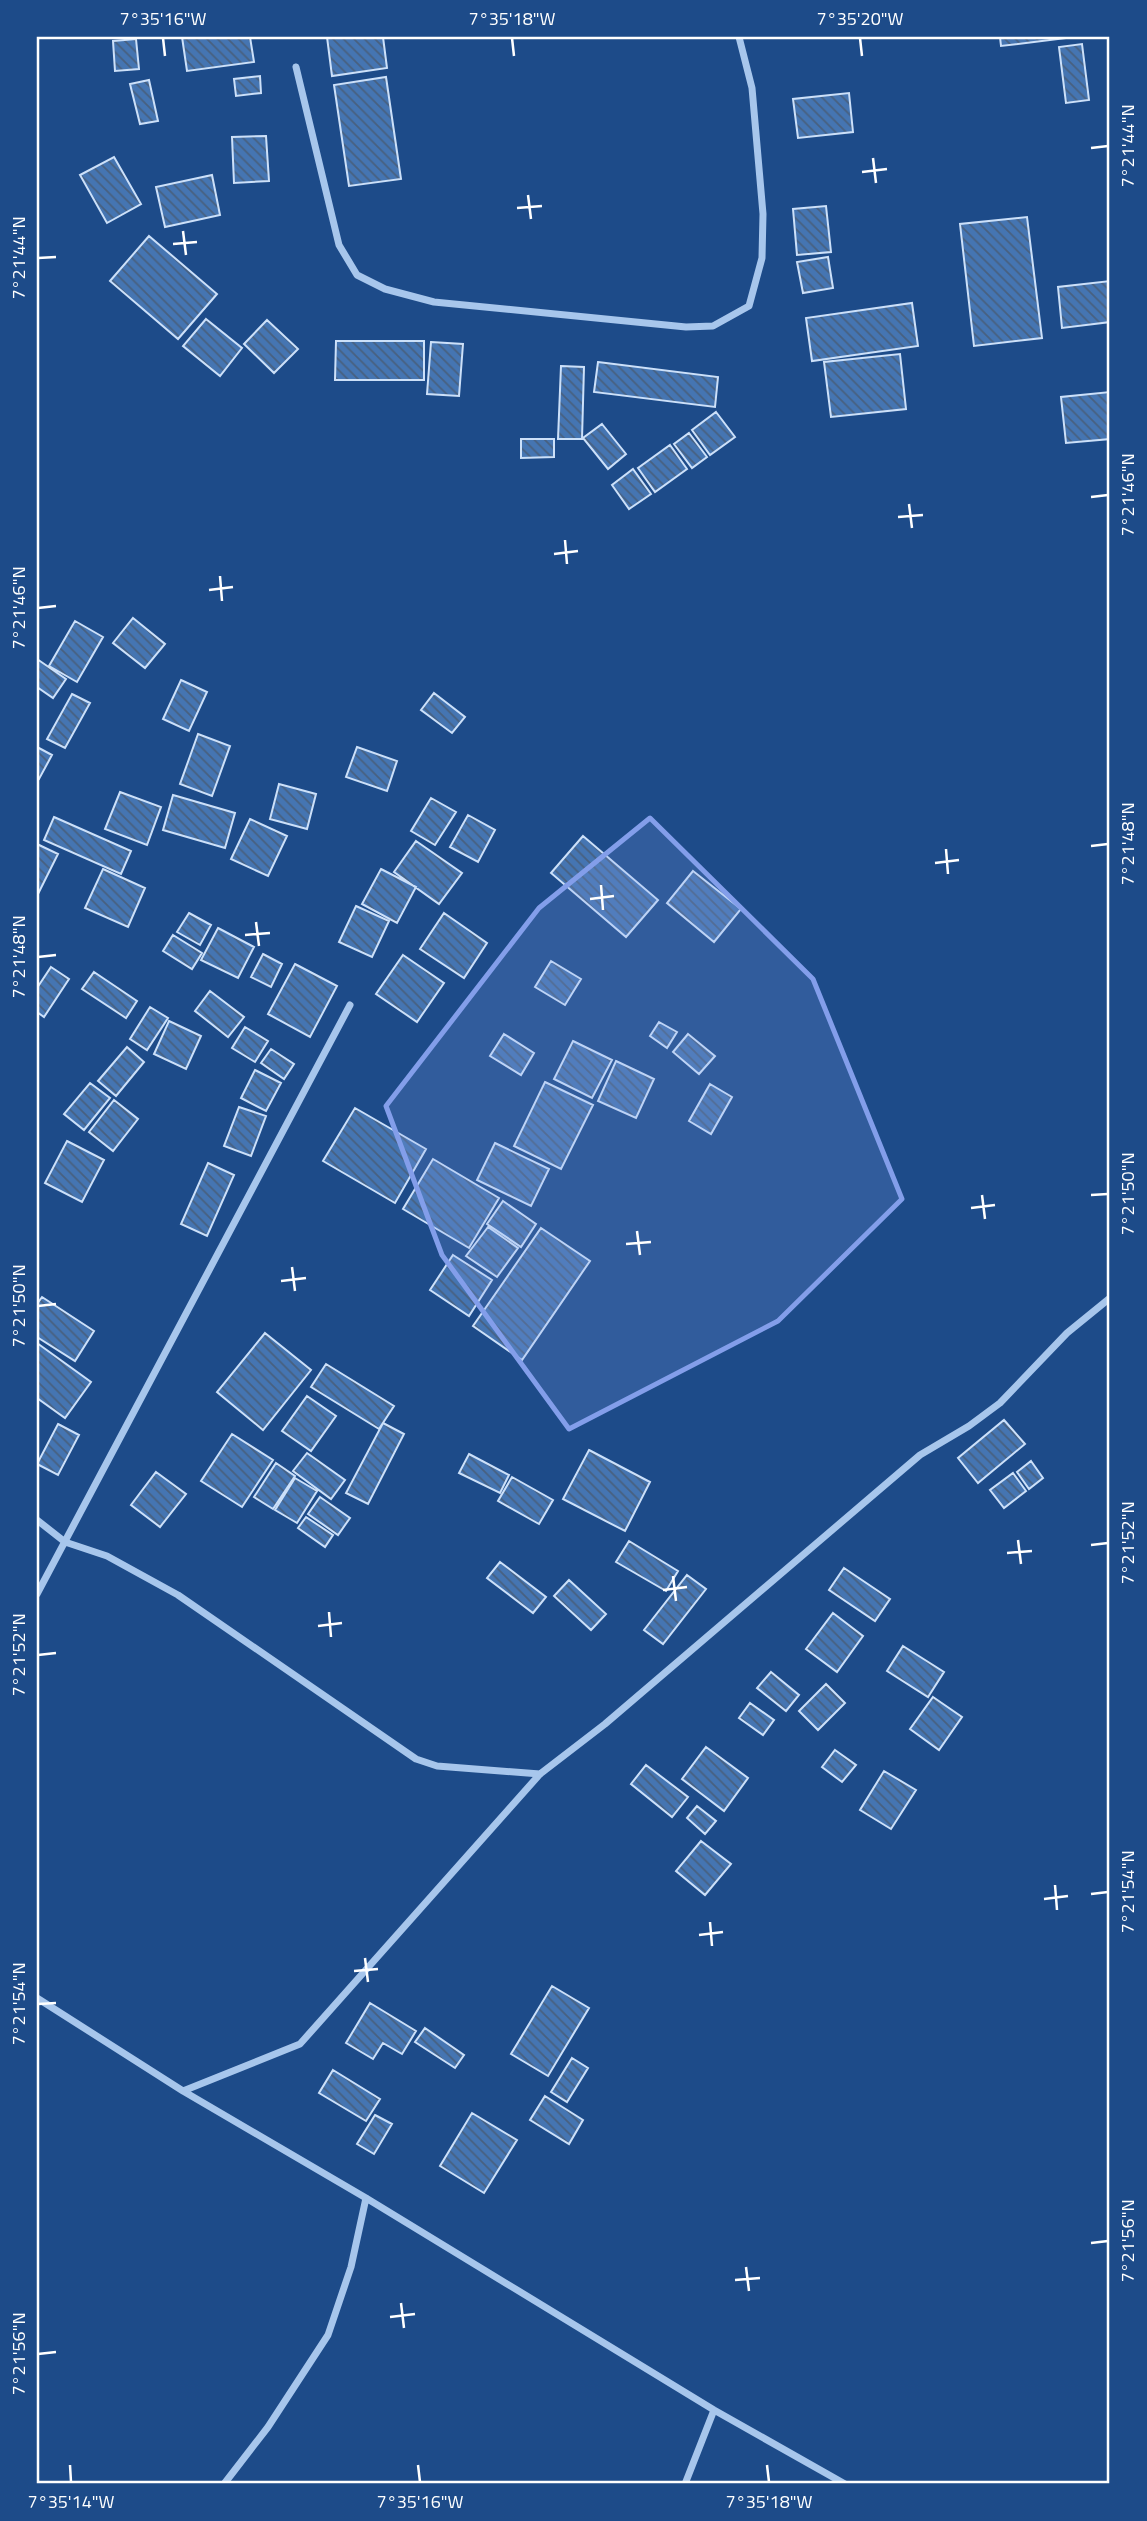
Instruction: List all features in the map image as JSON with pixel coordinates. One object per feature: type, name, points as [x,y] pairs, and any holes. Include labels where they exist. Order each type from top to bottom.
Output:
[{"type":"street","points":[[296,67],[340,245],[357,275],[385,289],[434,302],[686,327],[713,326],[749,306],[762,258],[764,214],[752,89],[739,37]]},
{"type":"street","points":[[37,1594],[350,1005]]},
{"type":"street","points":[[183,2091],[262,2062],[300,2044],[540,1774],[605,1724],[920,1455],[969,1426],[1000,1403],[1068,1332],[1110,1298]]},
{"type":"street","points":[[37,1520],[65,1542],[107,1556],[178,1595],[416,1759],[436,1766],[540,1774]]},
{"type":"street","points":[[37,1998],[183,2091],[366,2197],[715,2410],[845,2484]]},
{"type":"street","points":[[224,2484],[268,2427],[328,2335],[351,2267],[366,2197]]},
{"type":"street","points":[[685,2484],[715,2410]]},
{"type":"highlighted area","points":[[650,818],[813,979],[902,1199],[778,1321],[569,1429],[442,1255],[386,1106],[539,908]]},
{"type":"building","points":[[182,37],[250,37],[254,62],[187,71]]},
{"type":"building","points":[[327,37],[383,37],[387,68],[332,76]]},
{"type":"building","points":[[1000,37],[1074,37],[1001,46]]},
{"type":"building","points":[[136,39],[139,69],[115,71],[113,41]]},
{"type":"building","points":[[1082,44],[1089,100],[1066,103],[1059,47]]},
{"type":"building","points":[[260,76],[261,93],[236,96],[234,79]]},
{"type":"building","points":[[386,77],[401,179],[349,186],[334,85]]},
{"type":"building","points":[[149,80],[158,121],[140,124],[130,84]]},
{"type":"building","points":[[849,93],[853,132],[798,138],[793,99]]},
{"type":"building","points":[[266,136],[269,181],[234,183],[232,137]]},
{"type":"building","points":[[114,157],[141,204],[107,223],[80,175]]},
{"type":"building","points":[[212,175],[220,215],[165,227],[156,187]]},
{"type":"building","points":[[826,206],[831,252],[797,255],[793,209]]},
{"type":"building","points":[[1027,217],[1042,338],[974,346],[960,224]]},
{"type":"building","points":[[149,236],[217,294],[178,339],[110,281]]},
{"type":"building","points":[[828,257],[833,288],[803,293],[797,262]]},
{"type":"building","points":[[1110,281],[1110,322],[1062,328],[1058,287]]},
{"type":"building","points":[[912,303],[918,346],[812,361],[806,318]]},
{"type":"building","points":[[206,319],[242,348],[220,376],[183,346]]},
{"type":"building","points":[[267,320],[298,349],[274,373],[244,344]]},
{"type":"building","points":[[336,341],[424,341],[424,380],[335,380]]},
{"type":"building","points":[[431,342],[463,344],[459,396],[427,394]]},
{"type":"building","points":[[900,354],[906,409],[831,417],[824,362]]},
{"type":"building","points":[[598,362],[718,377],[715,407],[594,392]]},
{"type":"building","points":[[561,366],[584,367],[582,439],[558,439]]},
{"type":"building","points":[[1110,392],[1110,439],[1066,443],[1061,397]]},
{"type":"building","points":[[716,412],[735,437],[710,455],[692,430]]},
{"type":"building","points":[[602,424],[626,454],[608,469],[583,438]]},
{"type":"building","points":[[689,433],[707,457],[692,468],[674,444]]},
{"type":"building","points":[[521,439],[554,439],[554,457],[521,458]]},
{"type":"building","points":[[670,445],[687,469],[655,492],[638,468]]},
{"type":"building","points":[[633,469],[651,494],[629,509],[612,485]]},
{"type":"building","points":[[133,618],[165,644],[145,668],[113,643]]},
{"type":"building","points":[[75,621],[103,637],[77,682],[49,666]]},
{"type":"building","points":[[37,659],[66,679],[53,698],[37,687]]},
{"type":"building","points":[[181,680],[207,692],[189,731],[163,719]]},
{"type":"building","points":[[434,693],[465,717],[452,733],[421,710]]},
{"type":"building","points":[[72,694],[90,703],[65,748],[47,739]]},
{"type":"building","points":[[198,734],[230,746],[212,796],[180,784]]},
{"type":"building","points":[[37,747],[52,755],[39,779],[37,778]]},
{"type":"building","points":[[357,747],[397,761],[387,791],[346,777]]},
{"type":"building","points":[[279,784],[316,794],[307,829],[270,819]]},
{"type":"building","points":[[120,792],[161,807],[147,845],[105,829]]},
{"type":"building","points":[[173,795],[235,813],[225,848],[163,830]]},
{"type":"building","points":[[431,798],[456,812],[435,845],[411,831]]},
{"type":"building","points":[[468,815],[495,830],[478,862],[450,847]]},
{"type":"building","points":[[54,817],[131,851],[121,874],[44,840]]},
{"type":"building","points":[[250,819],[287,836],[268,876],[231,859]]},
{"type":"building","points":[[583,836],[658,900],[626,937],[551,873]]},
{"type":"building","points":[[416,841],[462,873],[439,904],[394,872]]},
{"type":"building","points":[[37,844],[58,854],[37,896]]},
{"type":"building","points":[[103,869],[145,888],[128,927],[85,908]]},
{"type":"building","points":[[381,869],[416,887],[397,923],[362,904]]},
{"type":"building","points":[[693,871],[741,909],[714,942],[667,903]]},
{"type":"building","points":[[356,906],[389,921],[372,957],[339,942]]},
{"type":"building","points":[[189,913],[211,925],[200,945],[177,932]]},
{"type":"building","points":[[444,913],[487,943],[464,978],[420,949]]},
{"type":"building","points":[[218,928],[254,947],[238,978],[201,960]]},
{"type":"building","points":[[173,935],[202,953],[192,969],[163,951]]},
{"type":"building","points":[[263,954],[282,964],[271,987],[251,977]]},
{"type":"building","points":[[403,955],[444,983],[417,1022],[376,994]]},
{"type":"building","points":[[551,961],[581,979],[565,1005],[535,987]]},
{"type":"building","points":[[295,964],[337,986],[310,1037],[268,1014]]},
{"type":"building","points":[[51,967],[69,979],[44,1017],[37,1012],[37,988]]},
{"type":"building","points":[[94,972],[137,1001],[126,1018],[82,989]]},
{"type":"building","points":[[210,991],[244,1017],[228,1037],[195,1011]]},
{"type":"building","points":[[150,1007],[168,1018],[147,1050],[130,1039]]},
{"type":"building","points":[[169,1021],[201,1036],[186,1069],[154,1054]]},
{"type":"building","points":[[659,1022],[677,1032],[667,1048],[650,1036]]},
{"type":"building","points":[[245,1027],[268,1041],[255,1062],[232,1048]]},
{"type":"building","points":[[504,1034],[534,1053],[521,1075],[490,1056]]},
{"type":"building","points":[[688,1034],[715,1056],[699,1074],[673,1052]]},
{"type":"building","points":[[573,1041],[612,1060],[592,1098],[554,1079]]},
{"type":"building","points":[[127,1047],[144,1062],[116,1096],[98,1081]]},
{"type":"building","points":[[271,1049],[294,1064],[284,1079],[261,1063]]},
{"type":"building","points":[[616,1061],[654,1079],[636,1118],[598,1101]]},
{"type":"building","points":[[255,1070],[281,1083],[266,1111],[241,1098]]},
{"type":"building","points":[[545,1082],[593,1105],[561,1169],[514,1146]]},
{"type":"building","points":[[90,1083],[110,1098],[84,1130],[64,1114]]},
{"type":"building","points":[[710,1084],[732,1097],[711,1134],[689,1121]]},
{"type":"building","points":[[114,1100],[138,1119],[113,1151],[89,1132]]},
{"type":"building","points":[[239,1107],[266,1116],[251,1156],[224,1146]]},
{"type":"building","points":[[355,1108],[426,1149],[395,1203],[323,1161]]},
{"type":"building","points":[[67,1141],[104,1160],[82,1202],[45,1183]]},
{"type":"building","points":[[495,1143],[549,1169],[531,1206],[477,1180]]},
{"type":"building","points":[[433,1159],[499,1198],[469,1248],[403,1209]]},
{"type":"building","points":[[208,1163],[234,1175],[207,1236],[181,1224]]},
{"type":"building","points":[[503,1201],[536,1224],[521,1247],[487,1224]]},
{"type":"building","points":[[488,1227],[518,1248],[497,1277],[466,1256]]},
{"type":"building","points":[[541,1228],[590,1261],[522,1360],[473,1326]]},
{"type":"building","points":[[453,1255],[492,1280],[469,1316],[430,1290]]},
{"type":"building","points":[[42,1297],[94,1331],[75,1361],[37,1337],[37,1304]]},
{"type":"building","points":[[265,1333],[311,1370],[263,1430],[217,1392]]},
{"type":"building","points":[[37,1343],[91,1382],[65,1418],[37,1398]]},
{"type":"building","points":[[326,1364],[394,1406],[379,1429],[311,1387]]},
{"type":"building","points":[[307,1396],[336,1416],[311,1451],[282,1431]]},
{"type":"building","points":[[1004,1420],[1025,1444],[978,1483],[958,1458]]},
{"type":"building","points":[[383,1423],[404,1434],[368,1504],[346,1493]]},
{"type":"building","points":[[58,1424],[79,1435],[58,1475],[37,1464]]},
{"type":"building","points":[[232,1434],[273,1460],[242,1507],[201,1481]]},
{"type":"building","points":[[589,1450],[650,1482],[625,1531],[563,1499]]},
{"type":"building","points":[[307,1453],[345,1480],[331,1499],[293,1471]]},
{"type":"building","points":[[469,1454],[509,1475],[500,1493],[459,1473]]},
{"type":"building","points":[[1031,1461],[1043,1478],[1029,1489],[1017,1472]]},
{"type":"building","points":[[276,1463],[295,1476],[273,1509],[254,1497]]},
{"type":"building","points":[[156,1472],[186,1494],[160,1527],[131,1505]]},
{"type":"building","points":[[1013,1473],[1026,1491],[1004,1508],[990,1490]]},
{"type":"building","points":[[512,1477],[553,1500],[539,1524],[498,1501]]},
{"type":"building","points":[[295,1478],[317,1491],[297,1523],[275,1510]]},
{"type":"building","points":[[320,1497],[350,1518],[338,1535],[308,1514]]},
{"type":"building","points":[[306,1517],[333,1535],[325,1547],[298,1528]]},
{"type":"building","points":[[629,1541],[678,1571],[666,1591],[616,1562]]},
{"type":"building","points":[[500,1562],[546,1597],[533,1613],[487,1578]]},
{"type":"building","points":[[844,1568],[890,1599],[875,1621],[829,1590]]},
{"type":"building","points":[[687,1575],[706,1589],[663,1644],[644,1630]]},
{"type":"building","points":[[569,1580],[606,1614],[591,1630],[554,1596]]},
{"type":"building","points":[[833,1613],[863,1636],[837,1672],[806,1649]]},
{"type":"building","points":[[903,1646],[944,1672],[928,1697],[887,1671]]},
{"type":"building","points":[[771,1672],[799,1695],[786,1711],[757,1688]]},
{"type":"building","points":[[826,1684],[845,1703],[818,1730],[799,1711]]},
{"type":"building","points":[[933,1697],[962,1717],[939,1750],[910,1729]]},
{"type":"building","points":[[750,1703],[774,1720],[763,1735],[739,1718]]},
{"type":"building","points":[[706,1747],[748,1778],[724,1811],[682,1779]]},
{"type":"building","points":[[835,1750],[856,1765],[842,1782],[822,1767]]},
{"type":"building","points":[[646,1765],[688,1797],[672,1817],[631,1784]]},
{"type":"building","points":[[884,1771],[916,1790],[891,1829],[860,1810]]},
{"type":"building","points":[[697,1806],[716,1821],[705,1834],[687,1818]]},
{"type":"building","points":[[701,1841],[731,1864],[705,1895],[676,1871]]},
{"type":"building","points":[[552,1986],[589,2008],[548,2076],[511,2054]]},
{"type":"building","points":[[370,2003],[416,2031],[402,2054],[383,2043],[373,2059],[346,2043]]},
{"type":"building","points":[[425,2028],[464,2055],[455,2068],[415,2042]]},
{"type":"building","points":[[572,2058],[588,2068],[567,2102],[551,2092]]},
{"type":"building","points":[[333,2070],[380,2099],[366,2121],[319,2093]]},
{"type":"building","points":[[545,2096],[583,2120],[569,2144],[530,2120]]},
{"type":"building","points":[[472,2113],[517,2140],[484,2193],[440,2166]]},
{"type":"building","points":[[375,2115],[392,2124],[374,2154],[357,2144]]}]
